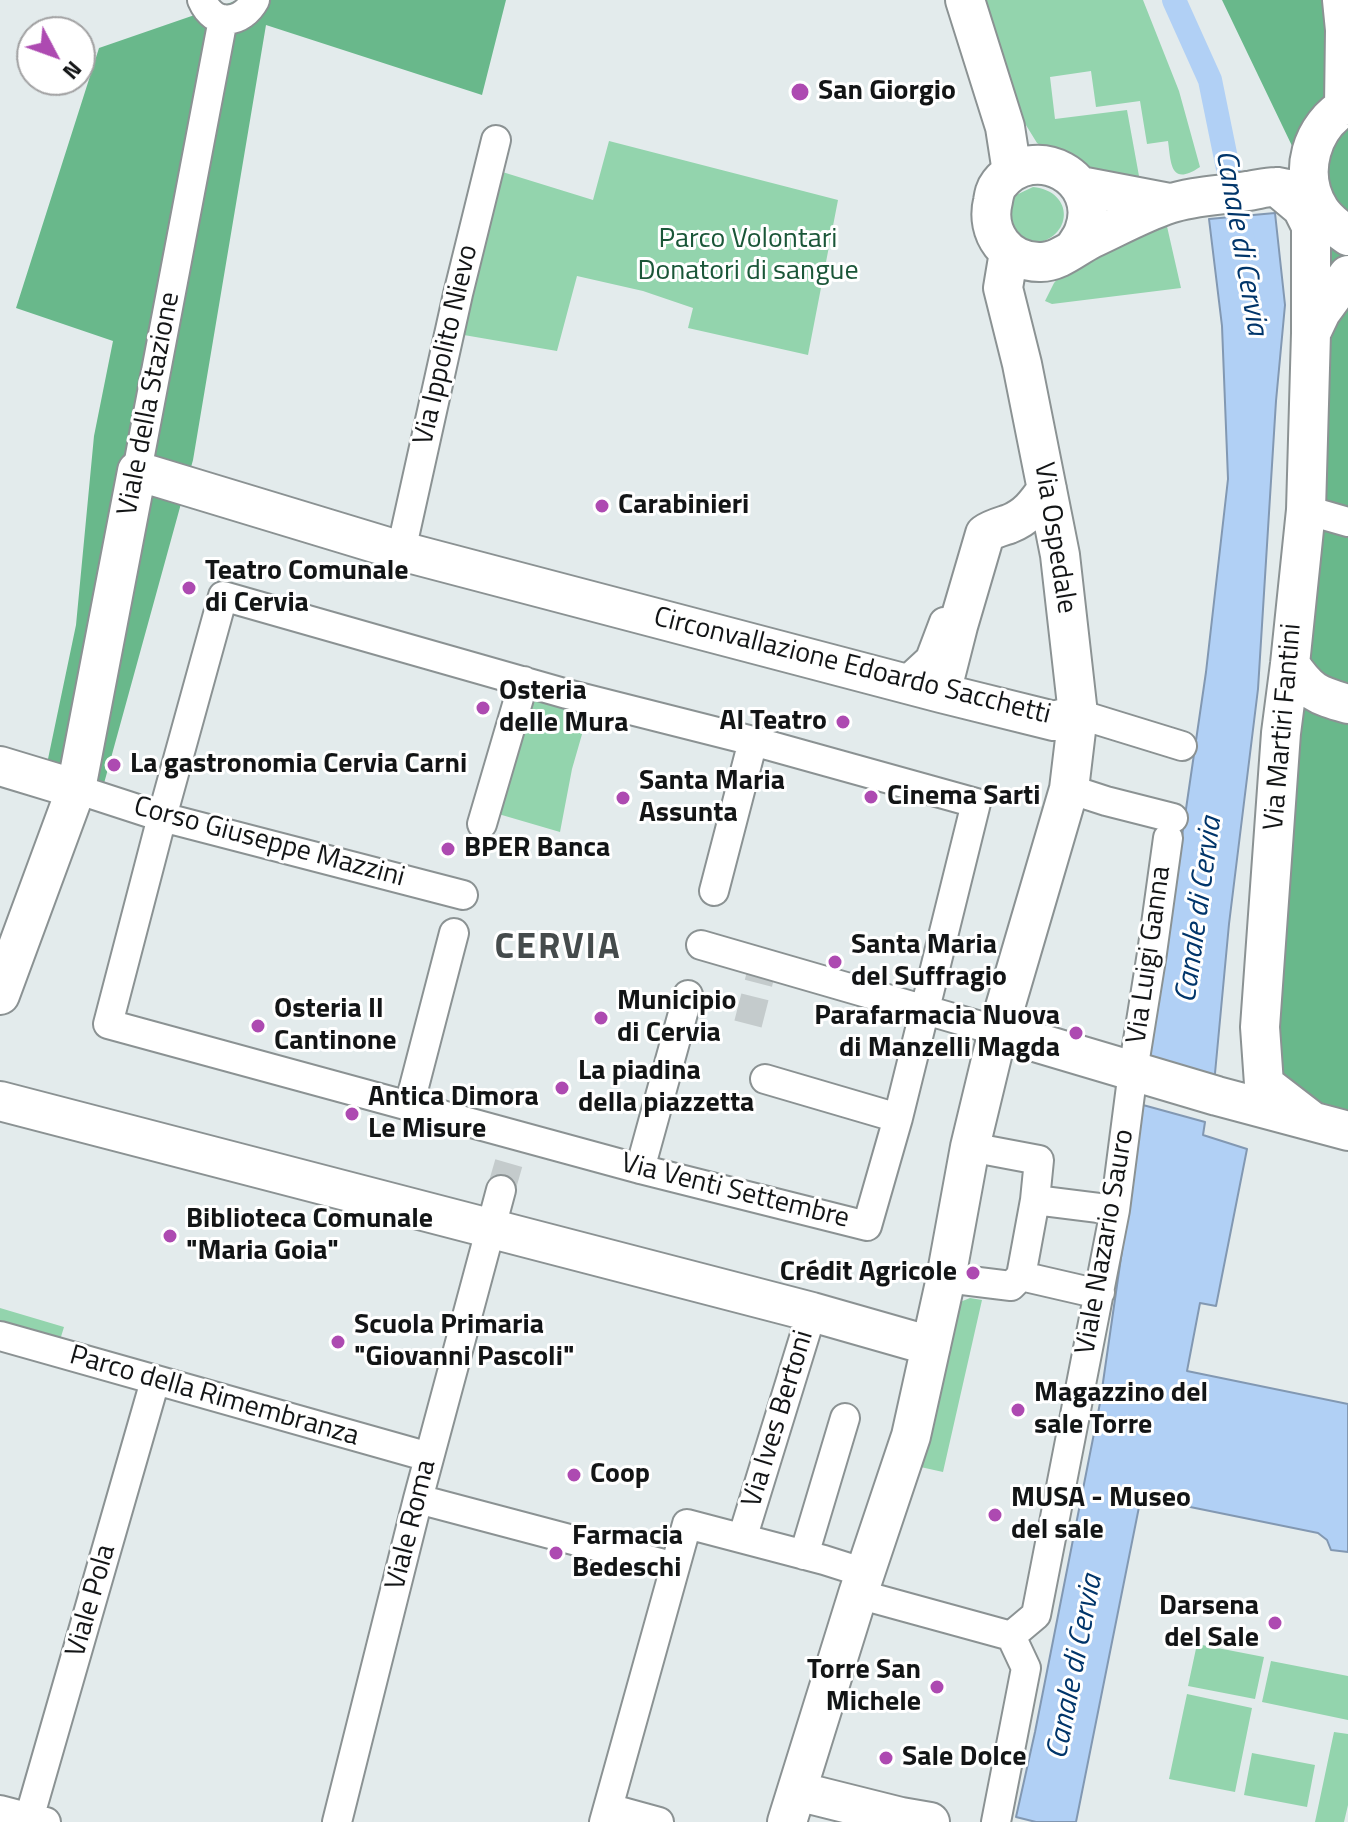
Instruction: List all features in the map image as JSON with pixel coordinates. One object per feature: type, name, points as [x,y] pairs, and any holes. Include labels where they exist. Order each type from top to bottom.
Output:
[{"type":"street","points":[[202,0],[212,14],[223,19],[243,16],[255,0]]},
{"type":"street","points":[[965,0],[1005,127],[1030,168]]},
{"type":"street","name":"Viale della Stazione","points":[[0,995],[76,789],[223,19]]},
{"type":"street","points":[[1316,322],[1335,246],[1315,201],[1314,141],[1326,121],[1346,106],[1345,22]]},
{"type":"street","name":"Via Ippolito Nievo","points":[[401,551],[496,140]]},
{"type":"street","points":[[1042,254],[1084,233],[1088,215],[1080,186],[1071,176],[1030,168],[1000,184],[995,191],[990,213],[992,229],[996,238],[1042,254],[1169,203],[1207,197],[1315,201]]},
{"type":"street","points":[[1080,186],[1169,203]]},
{"type":"street","points":[[1315,201],[1302,208],[1311,226],[1316,322]]},
{"type":"street","name":"Via Ospedale","points":[[1042,254],[1003,288],[1022,364],[1060,555],[1078,714]]},
{"type":"street","points":[[1316,322],[1348,275]]},
{"type":"street","name":"Via Martiri Fantini","points":[[1316,322],[1306,510],[1281,733],[1260,1027],[1264,1084],[1330,1126]]},
{"type":"street","name":"Circonvallazione Edoardo Sacchetti","points":[[137,471],[401,551],[941,693],[1054,721],[1078,714],[1069,789],[998,1031],[970,1147],[946,1278],[911,1436],[792,1807]]},
{"type":"street","points":[[941,693],[985,534],[1033,510],[1047,489]]},
{"type":"street","points":[[1306,510],[1348,522]]},
{"type":"street","points":[[1013,522],[1039,533],[1060,555]]},
{"type":"street","points":[[904,683],[930,659],[953,601],[974,570]]},
{"type":"street","name":"Via Venti Settembre","points":[[223,596],[524,681],[976,803],[898,1118],[867,1226],[516,1140],[409,1106],[108,1024],[223,596]]},
{"type":"street","points":[[1290,664],[1303,682],[1335,700]]},
{"type":"street","points":[[482,824],[524,681]]},
{"type":"street","points":[[1281,733],[1298,710],[1335,700]]},
{"type":"street","points":[[1078,714],[1182,746]]},
{"type":"street","points":[[714,891],[753,741]]},
{"type":"street","points":[[0,766],[76,789]]},
{"type":"street","name":"Corso Giuseppe Mazzini","points":[[76,789],[162,817],[463,895]]},
{"type":"street","name":"Via Luigi Ganna","points":[[1069,789],[1170,828],[1133,1071]]},
{"type":"street","points":[[409,1106],[454,933]]},
{"type":"street","points":[[701,945],[761,970],[924,1010],[1330,1126]]},
{"type":"street","points":[[640,1169],[688,995]]},
{"type":"street","name":"Viale Nazario Sauro","points":[[1011,1636],[1036,1615],[1115,1210],[1133,1071]]},
{"type":"street","points":[[765,1079],[898,1118]]},
{"type":"street","points":[[0,1101],[812,1312],[931,1346]]},
{"type":"street","points":[[946,1278],[1011,1286],[1021,1276],[1035,1200],[1039,1160],[970,1147]]},
{"type":"street","name":"Viale Roma","points":[[337,1822],[418,1499],[501,1190]]},
{"type":"street","points":[[1035,1200],[1115,1210]]},
{"type":"street","points":[[1021,1276],[1100,1292]]},
{"type":"street","name":"Via Ives Bertoni","points":[[746,1526],[812,1312]]},
{"type":"street","name":"Parco della Rimembranza","points":[[0,1336],[429,1457]]},
{"type":"street","name":"Viale Pola","points":[[34,1821],[155,1381]]},
{"type":"street","points":[[804,1555],[845,1418]]},
{"type":"street","points":[[418,1499],[675,1567]]},
{"type":"street","points":[[659,1822],[606,1815],[687,1524],[804,1555],[862,1583],[1011,1636],[1026,1668],[996,1822]]},
{"type":"street","points":[[792,1807],[930,1822]]},
{"type":"street","points":[[0,1810],[34,1821]]},
{"type":"green space","points":[[238,0],[506,0],[482,95],[266,25],[193,460],[103,787],[48,759],[76,625],[94,436],[113,341],[16,308],[84,96],[96,96],[96,57],[99,48]]},
{"type":"green space","points":[[981,0],[1143,0],[1179,91],[1200,167],[1190,173],[1177,173],[1168,141],[1147,144],[1140,101],[1096,107],[1091,71],[1050,77],[1055,119],[1127,110],[1139,176],[1096,175],[1037,143],[1021,117]]},
{"type":"green space","points":[[1222,0],[1348,0],[1348,1122],[1264,1084],[1329,223]]},
{"type":"green space","name":"Parco Volontari Donatori di sangue","points":[[609,141],[838,200],[808,355],[688,328],[693,308],[643,291],[577,276],[557,351],[458,334],[496,170],[593,200]]},
{"type":"green space","points":[[1033,187],[1047,190],[1056,197],[1064,215],[1056,234],[1032,244],[1012,232],[1008,207],[1016,195]]},
{"type":"green space","points":[[1166,222],[1181,288],[1052,304],[1045,301],[1054,283],[1067,268]]},
{"type":"green space","points":[[528,692],[589,710],[572,769],[560,832],[495,813]]},
{"type":"green space","points":[[970,1298],[982,1300],[943,1472],[916,1466],[955,1304]]},
{"type":"green space","points":[[0,1308],[64,1327],[60,1340],[0,1322]]},
{"type":"green space","points":[[1197,1644],[1264,1657],[1255,1699],[1188,1686]]},
{"type":"green space","points":[[1271,1661],[1348,1676],[1348,1720],[1262,1702]]},
{"type":"green space","points":[[1187,1694],[1252,1708],[1235,1792],[1169,1779]]},
{"type":"green space","points":[[1334,1732],[1348,1734],[1348,1805],[1344,1822],[1315,1822]]},
{"type":"green space","points":[[1252,1753],[1315,1765],[1307,1807],[1244,1795]]},
{"type":"water","points":[[1275,213],[1285,305],[1258,689],[1229,924],[1214,1084],[1144,1063],[1161,980],[1206,672],[1228,479],[1222,326],[1209,219]]},
{"type":"water","points":[[1143,1105],[1205,1122],[1203,1135],[1247,1149],[1216,1306],[1200,1303],[1187,1371],[1348,1404],[1348,1552],[1331,1550],[1327,1540],[1318,1533],[1141,1497],[1076,1822],[1036,1822],[1016,1817],[1100,1403]]},
{"type":"waterway","name":"Canale di Cervia","points":[[1174,0],[1210,80],[1244,247]]},
{"type":"tunnel","points":[[748,1024],[760,977]]},
{"type":"tunnel","points":[[501,1190],[514,1145]]},
{"type":"place","name":"San Giorgio","points":[[800,92]]},
{"type":"place","name":"Carabinieri","points":[[602,506]]},
{"type":"place","name":"Teatro Comunale di Cervia","points":[[189,588]]},
{"type":"place","name":"Osteria delle Mura","points":[[483,708]]},
{"type":"place","name":"Al Teatro","points":[[843,722]]},
{"type":"place","name":"La gastronomia Cervia Carni","points":[[114,765]]},
{"type":"place","name":"Cinema Sarti","points":[[871,797]]},
{"type":"place","name":"Santa Maria Assunta","points":[[623,798]]},
{"type":"place","name":"BPER Banca","points":[[448,849]]},
{"type":"place","name":"Santa Maria del Suffragio","points":[[835,962]]},
{"type":"place","name":"Municipio di Cervia","points":[[601,1018]]},
{"type":"place","name":"Osteria Il Cantinone","points":[[258,1026]]},
{"type":"place","name":"Parafarmacia Nuova di Manzelli Magda","points":[[1076,1033]]},
{"type":"place","name":"La piadina della piazzetta","points":[[562,1088]]},
{"type":"place","name":"Antica Dimora Le Misure","points":[[352,1114]]},
{"type":"place","name":"Biblioteca Comunale \"Maria Goia\"","points":[[170,1236]]},
{"type":"place","name":"Crédit Agricole","points":[[973,1273]]},
{"type":"place","name":"Scuola Primaria \"Giovanni Pascoli\"","points":[[338,1342]]},
{"type":"place","name":"Magazzino del sale Torre","points":[[1018,1410]]},
{"type":"place","name":"Coop","points":[[574,1475]]},
{"type":"place","name":"MUSA - Museo del sale","points":[[995,1515]]},
{"type":"place","name":"Farmacia Bedeschi","points":[[556,1553]]},
{"type":"place","name":"Darsena del Sale","points":[[1275,1623]]},
{"type":"place","name":"Torre San Michele","points":[[937,1687]]},
{"type":"place","name":"Sale Dolce","points":[[886,1758]]},
{"type":"district","name":"CERVIA","points":[[558,949]]}]
